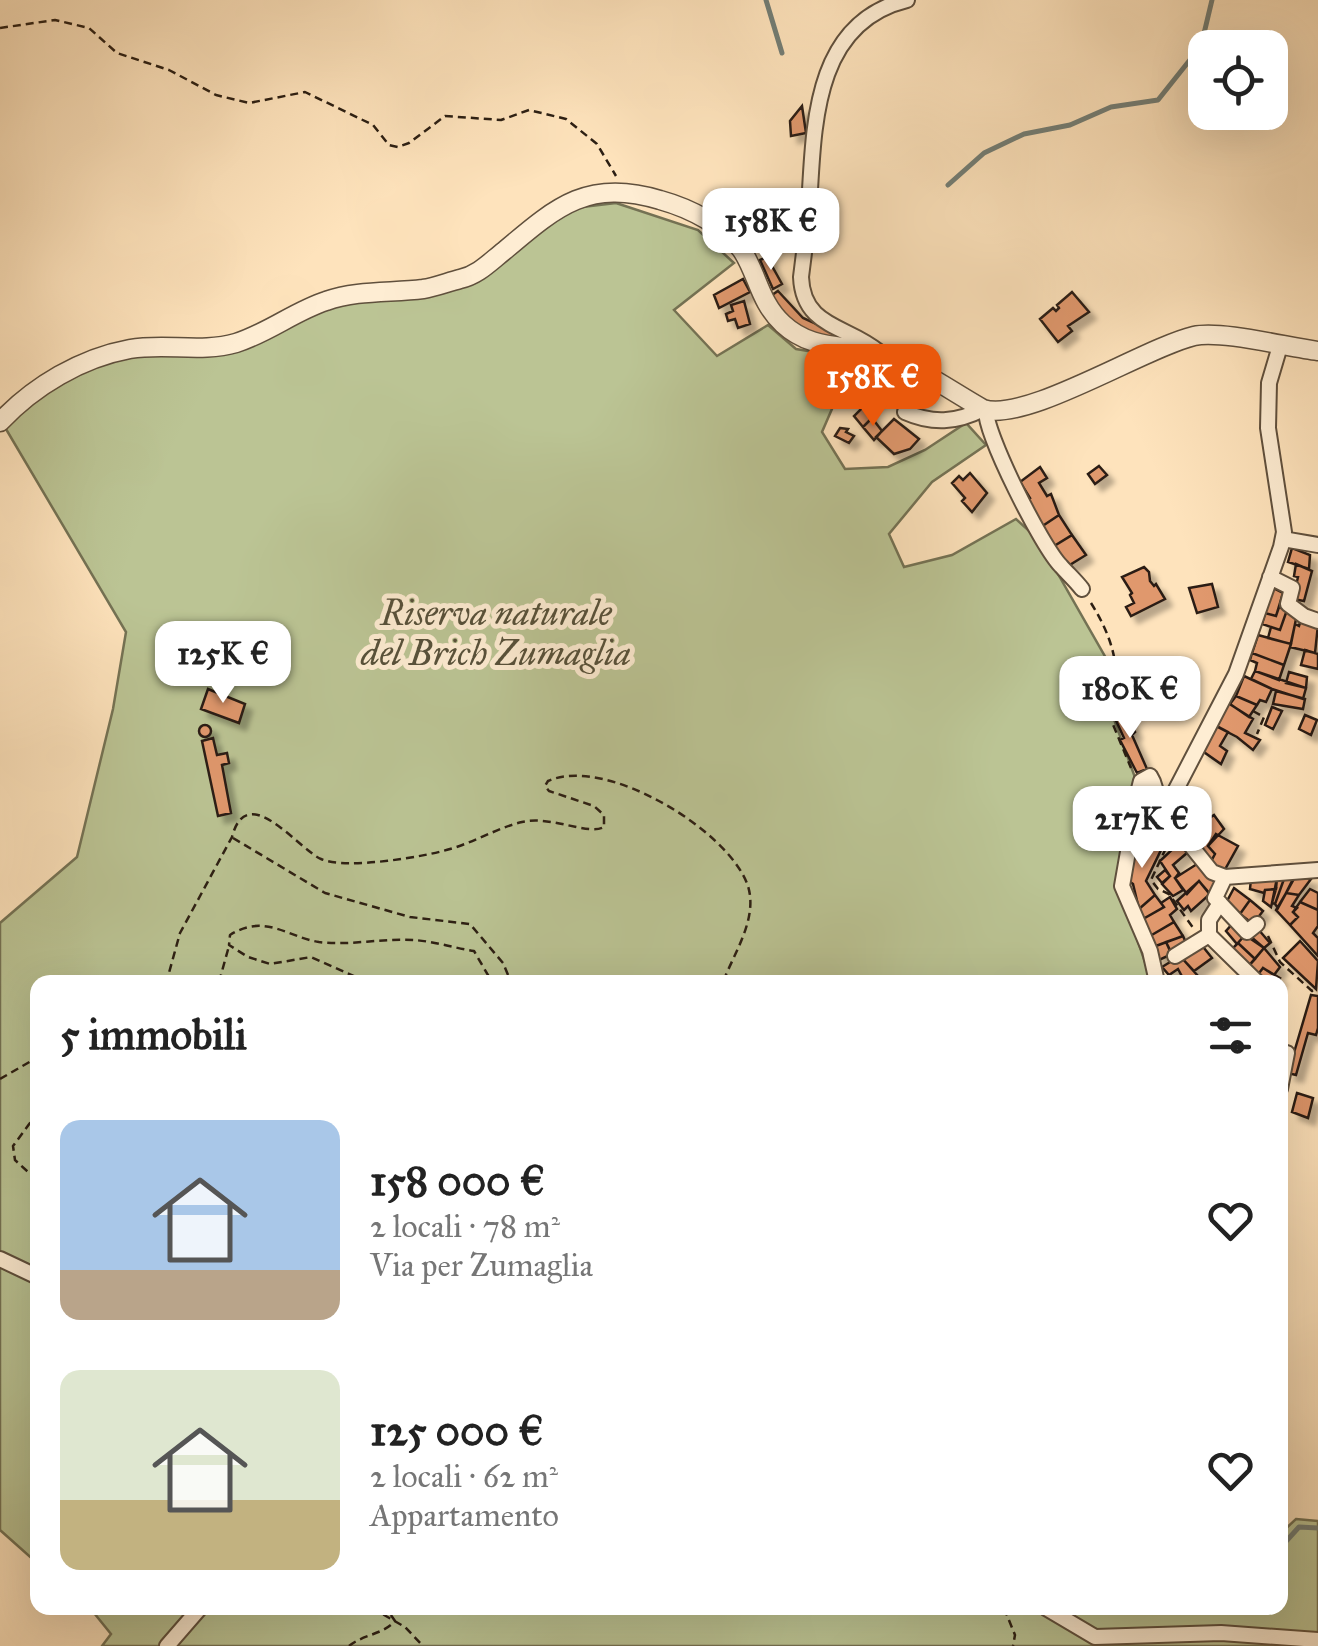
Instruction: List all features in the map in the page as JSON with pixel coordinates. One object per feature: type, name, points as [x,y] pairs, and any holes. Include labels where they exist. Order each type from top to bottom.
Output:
[{"type":"street","points":[[907,0],[883,7],[860,21],[836,58],[817,103],[801,276],[803,297],[813,314],[984,409],[997,412],[1030,404],[1199,335],[1318,351]]},
{"type":"street","points":[[0,422],[20,400],[84,363],[131,349],[238,342],[324,301],[354,294],[426,288],[470,277],[555,208],[576,198],[628,194],[659,199],[697,214],[720,230],[742,250],[757,287],[780,321],[799,337],[816,344],[884,355]]},
{"type":"street","points":[[1177,836],[1168,816],[1170,801],[1236,674],[1282,539],[1268,428],[1268,383],[1280,346]]},
{"type":"street","points":[[905,412],[928,422],[984,409]]},
{"type":"street","points":[[984,409],[985,420],[1024,504],[1060,566],[1082,590]]},
{"type":"street","points":[[1282,539],[1318,545]]},
{"type":"street","points":[[1270,577],[1292,588],[1288,604],[1304,616],[1318,620]]},
{"type":"street","points":[[1155,975],[1150,951],[1122,886],[1141,781],[1150,776],[1155,782],[1157,816],[1212,872],[1224,877],[1318,870]]},
{"type":"street","points":[[1224,877],[1215,898],[1247,932],[1257,924]]},
{"type":"street","points":[[1220,903],[1209,920],[1209,935],[1250,975]]},
{"type":"street","points":[[1175,956],[1209,935]]},
{"type":"street","points":[[0,1258],[30,1274]]},
{"type":"street","points":[[167,1646],[194,1615]]},
{"type":"street","points":[[1057,1615],[1096,1637],[1222,1633],[1318,1640]]},
{"type":"path","points":[[0,28],[56,20],[89,28],[118,54],[169,70],[216,95],[249,102],[305,92],[372,125],[389,146],[409,143],[446,116],[501,120],[530,110],[566,119],[597,144],[628,194]]},
{"type":"path","points":[[875,407],[903,365]]},
{"type":"path","points":[[1082,590],[1108,630],[1117,668],[1114,698],[1107,710],[1121,749],[1141,781]]},
{"type":"path","points":[[1253,711],[1264,717],[1257,734]]},
{"type":"path","points":[[168,975],[180,933],[232,838],[235,825],[243,819],[268,817],[321,859],[362,862],[455,848],[524,822],[550,819],[588,831],[604,827],[604,814],[594,806],[549,790],[548,781],[558,777],[591,778],[627,787],[688,818],[735,860],[748,888],[750,906],[727,975]]},
{"type":"path","points":[[1177,836],[1161,854],[1151,880],[1186,915]]},
{"type":"path","points":[[232,838],[324,893],[410,917],[470,924],[509,975]]},
{"type":"path","points":[[1257,924],[1275,946],[1280,962],[1312,991],[1318,990]]},
{"type":"path","points":[[221,975],[230,935],[259,926],[282,928],[319,942],[417,940],[474,950],[488,975]]},
{"type":"path","points":[[229,945],[270,964],[311,957],[352,975]]},
{"type":"path","points":[[0,1079],[30,1062]]},
{"type":"path","points":[[30,1123],[13,1146],[15,1160],[30,1174]]},
{"type":"path","points":[[384,1615],[423,1646]]},
{"type":"path","points":[[391,1615],[395,1621]]},
{"type":"path","points":[[1007,1615],[1016,1635],[1013,1646]]},
{"type":"path","points":[[349,1646],[364,1636],[385,1632],[395,1621]]},
{"type":"green space","name":"Riserva naturale del Brich Zumaglia","points":[[616,203],[698,230],[734,263],[674,310],[717,356],[768,325],[796,349],[833,355],[838,395],[822,432],[845,469],[888,467],[925,450],[966,423],[986,445],[932,482],[889,534],[904,567],[952,555],[1016,519],[1038,539],[1107,660],[1111,711],[1137,783],[1117,882],[1150,975],[30,975],[30,1557],[0,1530],[0,923],[77,857],[113,709],[126,632],[3,424],[67,377],[130,355],[238,351],[328,305],[469,284],[542,227],[574,208]]},
{"type":"green space","points":[[1296,1519],[1318,1521],[1318,1646],[102,1646],[111,1634],[96,1615],[1288,1615],[1288,1526]]},
{"type":"building","points":[[802,106],[806,133],[791,136],[790,121]]},
{"type":"building","points":[[767,257],[782,284],[773,289],[760,260]]},
{"type":"building","points":[[743,279],[750,292],[719,308],[714,295]]},
{"type":"building","points":[[778,291],[803,318],[845,337],[844,342],[799,329],[769,297]]},
{"type":"building","points":[[1072,292],[1089,312],[1068,326],[1072,331],[1058,342],[1040,319],[1053,308],[1056,311],[1057,305]]},
{"type":"building","points":[[744,301],[750,324],[738,328],[735,319],[728,321],[726,314],[733,311],[731,305]]},
{"type":"building","points":[[912,346],[929,356],[923,368],[907,359]]},
{"type":"building","points":[[904,372],[920,382],[913,398],[894,389]]},
{"type":"building","points":[[876,373],[888,387],[867,404],[860,395]]},
{"type":"building","points":[[863,407],[872,418],[863,427],[854,416]]},
{"type":"building","points":[[872,418],[882,431],[874,440],[863,427]]},
{"type":"building","points":[[894,419],[919,439],[910,449],[894,454],[876,437]]},
{"type":"building","points":[[840,428],[848,429],[846,432],[854,436],[849,443],[835,436]]},
{"type":"building","points":[[1099,466],[1107,475],[1095,484],[1088,474]]},
{"type":"building","points":[[1040,467],[1047,478],[1039,483],[1047,496],[1051,494],[1059,515],[1041,527],[1025,501],[1030,498],[1020,482]]},
{"type":"building","points":[[970,473],[987,493],[972,512],[952,483]]},
{"type":"building","points":[[1059,515],[1072,535],[1054,546],[1041,527]]},
{"type":"building","points":[[1072,535],[1086,555],[1068,566],[1054,546]]},
{"type":"building","points":[[1292,548],[1310,555],[1309,569],[1288,562]]},
{"type":"building","points":[[1296,564],[1312,571],[1304,601],[1293,599],[1298,577],[1294,576]]},
{"type":"building","points":[[1144,567],[1165,599],[1131,616],[1126,607],[1134,603],[1132,593],[1122,577]]},
{"type":"building","points":[[1212,584],[1218,607],[1197,613],[1189,588]]},
{"type":"building","points":[[1273,588],[1283,593],[1276,616],[1265,613]]},
{"type":"building","points":[[1279,607],[1287,610],[1280,630],[1262,624],[1265,613],[1276,616]]},
{"type":"building","points":[[1287,610],[1297,614],[1291,644],[1268,638],[1271,627],[1280,630]]},
{"type":"building","points":[[1301,620],[1318,625],[1315,653],[1290,647],[1295,624],[1299,626]]},
{"type":"building","points":[[1258,635],[1291,644],[1284,665],[1252,653]]},
{"type":"building","points":[[1305,650],[1318,654],[1318,669],[1301,665]]},
{"type":"building","points":[[1252,653],[1284,665],[1279,680],[1255,671],[1257,663],[1250,660]]},
{"type":"building","points":[[1255,671],[1306,688],[1303,699],[1251,679]]},
{"type":"building","points":[[1289,672],[1307,677],[1306,688],[1286,683]]},
{"type":"building","points":[[1244,676],[1272,689],[1266,702],[1260,700],[1257,705],[1236,696]]},
{"type":"building","points":[[208,689],[245,704],[239,723],[201,709]]},
{"type":"building","points":[[1276,691],[1305,699],[1303,709],[1273,704]]},
{"type":"building","points":[[1236,696],[1257,705],[1249,717],[1230,704]]},
{"type":"building","points":[[1228,703],[1253,719],[1245,733],[1260,740],[1253,750],[1214,725]]},
{"type":"building","points":[[1272,707],[1282,711],[1273,729],[1265,725]]},
{"type":"building","points":[[1122,708],[1147,769],[1137,773],[1120,740],[1124,738],[1113,714]]},
{"type":"building","points":[[1305,715],[1317,720],[1311,735],[1299,729]]},
{"type":"building","points":[[205,725],[211,731],[205,737],[199,731]]},
{"type":"building","points":[[1215,725],[1228,732],[1220,746],[1227,751],[1221,764],[1201,750]]},
{"type":"building","points":[[213,738],[217,755],[227,753],[229,763],[222,765],[231,813],[218,816],[202,741]]},
{"type":"building","points":[[1214,815],[1224,829],[1208,846],[1215,854],[1209,865],[1187,833]]},
{"type":"building","points":[[1216,834],[1238,846],[1223,873],[1209,865],[1215,854],[1208,846]]},
{"type":"building","points":[[1136,839],[1161,850],[1146,881],[1155,895],[1139,909],[1133,884],[1126,879]]},
{"type":"building","points":[[1180,842],[1188,852],[1173,865],[1183,890],[1173,896],[1162,884],[1170,876],[1160,861]]},
{"type":"building","points":[[1197,864],[1217,884],[1212,897],[1199,881],[1187,894],[1175,878]]},
{"type":"building","points":[[1165,870],[1170,876],[1162,883],[1157,877]]},
{"type":"building","points":[[1295,875],[1311,879],[1299,895],[1286,893]]},
{"type":"building","points":[[1295,877],[1278,908],[1275,904],[1284,879]]},
{"type":"building","points":[[1277,878],[1284,879],[1275,904],[1272,903]]},
{"type":"building","points":[[1277,878],[1276,889],[1264,893],[1250,889],[1251,879]]},
{"type":"building","points":[[1199,881],[1210,894],[1191,911],[1188,906],[1184,910],[1177,901]]},
{"type":"building","points":[[1234,888],[1250,900],[1240,914],[1226,903]]},
{"type":"building","points":[[1276,889],[1271,907],[1263,901],[1265,890]]},
{"type":"building","points":[[1310,889],[1318,893],[1318,910],[1300,902]]},
{"type":"building","points":[[1286,893],[1299,895],[1292,906],[1297,908],[1293,912],[1298,917],[1290,925],[1276,910]]},
{"type":"building","points":[[1155,895],[1164,907],[1143,919],[1139,909]]},
{"type":"building","points":[[1170,897],[1177,909],[1170,915],[1174,922],[1150,936],[1143,919],[1164,907],[1161,903]]},
{"type":"building","points":[[1250,900],[1263,911],[1253,924],[1240,914]]},
{"type":"building","points":[[1300,902],[1318,910],[1318,926],[1313,933],[1318,938],[1318,956],[1290,925],[1298,917],[1293,912]]},
{"type":"building","points":[[1174,922],[1183,936],[1153,947],[1150,936]]},
{"type":"building","points":[[1234,922],[1245,935],[1237,944],[1226,931]]},
{"type":"building","points":[[1258,929],[1270,943],[1264,948],[1250,936]]},
{"type":"building","points":[[1245,935],[1264,948],[1255,959],[1238,943]]},
{"type":"building","points":[[1183,936],[1187,945],[1171,953],[1166,942]]},
{"type":"building","points":[[1300,941],[1318,961],[1316,989],[1283,958]]},
{"type":"building","points":[[1166,942],[1172,954],[1157,961],[1153,947]]},
{"type":"building","points":[[1200,943],[1212,958],[1194,971],[1180,956]]},
{"type":"building","points":[[1238,943],[1255,959],[1246,969],[1229,952]]},
{"type":"building","points":[[1264,948],[1280,967],[1274,975],[1263,968],[1258,975],[1246,969]]},
{"type":"building","points":[[1180,956],[1197,975],[1181,975],[1178,969],[1169,975],[1162,967]]},
{"type":"building","points":[[1311,995],[1318,996],[1318,1028],[1316,1035],[1308,1033],[1296,1075],[1288,1073]]},
{"type":"building","points":[[1297,1093],[1313,1098],[1308,1118],[1292,1112]]},
{"type":"waterway","points":[[766,0],[782,53]]},
{"type":"waterway","points":[[948,185],[984,153],[1024,134],[1070,125],[1111,107],[1158,100],[1201,46],[1212,0]]},
{"type":"waterway","points":[[1288,1539],[1299,1527],[1318,1528]]}]
